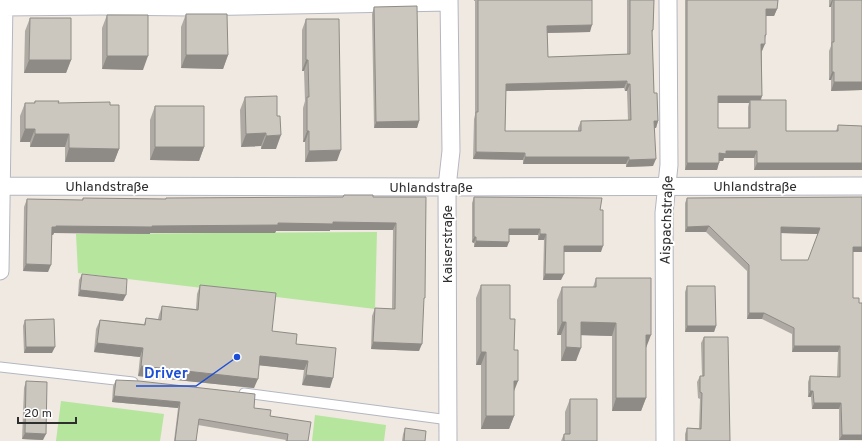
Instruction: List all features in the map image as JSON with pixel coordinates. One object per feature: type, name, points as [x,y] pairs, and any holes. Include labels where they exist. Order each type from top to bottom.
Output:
[{"type":"street","name":"Aispachstraße","points":[[665,441],[664,213],[669,164],[668,0]]},
{"type":"street","points":[[0,271],[0,186],[4,4],[85,3],[190,7],[297,3],[449,1]]},
{"type":"street","name":"Kaiserstraße","points":[[448,441],[447,187],[451,151],[449,1]]},
{"type":"street","name":"Uhlandstraße","points":[[0,186],[862,186]]},
{"type":"lane","points":[[0,367],[139,382]]},
{"type":"lane","points":[[232,392],[448,420]]},
{"type":"green space","points":[[377,232],[375,309],[78,273],[76,234]]},
{"type":"green space","points":[[61,401],[164,414],[160,441],[56,441]]},
{"type":"green space","points":[[315,415],[386,425],[384,441],[312,441]]},
{"type":"building","points":[[478,0],[592,0],[592,25],[547,26],[548,57],[630,54],[630,0],[654,0],[652,30],[654,93],[657,93],[658,121],[654,121],[656,159],[629,160],[629,157],[525,157],[525,153],[476,152],[476,112],[478,112]],"holes":[[[627,81],[627,84],[630,84],[631,120],[581,121],[581,131],[505,131],[506,84]]]},
{"type":"building","points":[[687,0],[778,0],[777,9],[766,9],[765,44],[761,44],[762,96],[718,96],[718,128],[750,128],[750,100],[786,100],[786,131],[838,131],[838,125],[862,126],[862,163],[757,163],[757,151],[726,151],[726,154],[719,153],[719,163],[687,163]]},
{"type":"building","points":[[834,0],[862,0],[862,82],[834,82],[834,72],[832,72],[832,42],[834,42]]},
{"type":"building","points":[[417,6],[419,121],[376,122],[374,7]]},
{"type":"building","points":[[186,14],[227,14],[228,55],[186,55]]},
{"type":"building","points":[[107,15],[148,15],[148,56],[107,56]]},
{"type":"building","points":[[30,18],[71,18],[71,60],[29,60]]},
{"type":"building","points":[[306,19],[339,19],[341,150],[309,151],[309,131],[307,131],[307,97],[309,97],[308,60],[306,60]]},
{"type":"building","points":[[277,96],[277,116],[280,116],[281,135],[266,136],[266,133],[246,134],[245,97]]},
{"type":"building","points":[[35,101],[59,101],[58,103],[110,102],[110,105],[119,105],[119,149],[69,148],[69,134],[35,134],[35,129],[25,129],[25,103],[35,103]]},
{"type":"building","points":[[155,106],[204,106],[204,147],[155,147]]},
{"type":"building","points":[[344,195],[373,195],[373,197],[426,197],[425,298],[422,344],[373,342],[375,308],[395,309],[396,223],[333,222],[333,224],[278,223],[278,225],[152,227],[56,226],[52,227],[51,265],[26,264],[27,199],[83,200],[83,198],[166,199],[343,197]]},
{"type":"building","points":[[474,197],[602,198],[600,210],[603,210],[603,246],[564,246],[564,274],[545,274],[546,234],[540,234],[540,229],[509,229],[509,242],[476,241],[476,237],[474,237]]},
{"type":"building","points":[[862,197],[862,247],[853,247],[853,298],[859,298],[859,303],[862,303],[862,435],[842,435],[841,403],[814,403],[813,391],[810,391],[810,376],[840,377],[840,346],[794,346],[794,328],[764,313],[749,313],[749,265],[709,226],[687,227],[687,198]],"holes":[[[781,227],[820,228],[808,260],[781,260]]]},
{"type":"building","points":[[82,274],[127,279],[126,295],[80,290]]},
{"type":"building","points":[[596,278],[651,278],[651,335],[646,335],[646,398],[616,398],[616,323],[581,322],[581,348],[566,347],[566,322],[562,322],[562,287],[596,287]]},
{"type":"building","points":[[200,285],[276,293],[272,331],[297,334],[296,344],[336,348],[333,378],[306,375],[308,361],[260,356],[258,379],[141,366],[143,348],[97,343],[100,320],[145,325],[146,318],[161,320],[162,306],[198,310]]},
{"type":"building","points":[[481,285],[510,285],[510,319],[515,319],[514,350],[518,350],[518,381],[514,381],[514,416],[486,416],[486,352],[481,352]]},
{"type":"building","points":[[687,286],[715,286],[716,326],[687,326]]},
{"type":"building","points":[[54,319],[55,347],[26,347],[25,320]]},
{"type":"building","points":[[704,337],[728,337],[730,441],[687,441],[687,428],[701,429],[702,393],[700,392],[700,376],[704,376]]},
{"type":"building","points":[[116,380],[139,381],[255,394],[254,408],[271,410],[270,416],[311,422],[308,441],[287,441],[288,434],[199,419],[196,441],[175,441],[180,402],[114,396]]},
{"type":"building","points":[[26,381],[47,382],[46,434],[25,433]]},
{"type":"building","points":[[570,399],[597,399],[597,441],[564,441],[564,434],[570,434]]},
{"type":"building","points":[[405,428],[426,431],[425,441],[404,441]]},
{"type":"place","name":"Driver","points":[[237,357]]}]
